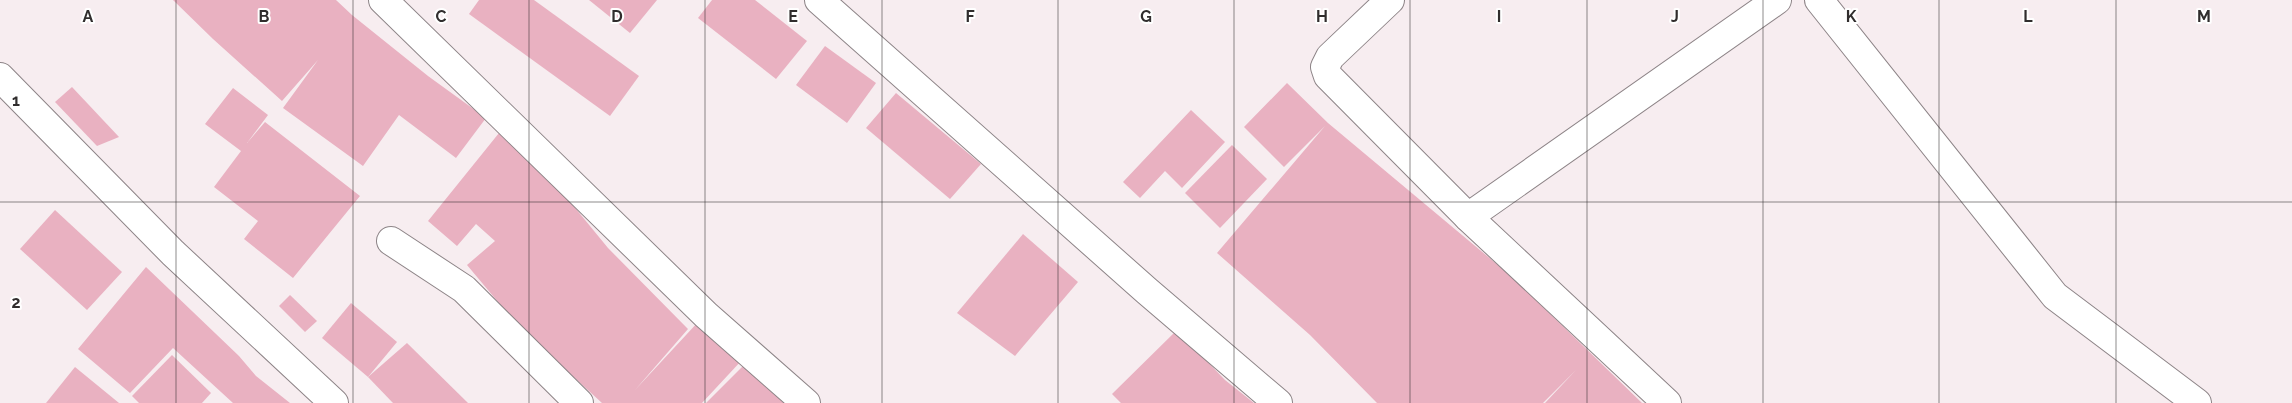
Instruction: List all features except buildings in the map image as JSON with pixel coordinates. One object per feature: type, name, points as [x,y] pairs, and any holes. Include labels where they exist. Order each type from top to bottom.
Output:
[{"type":"street","points":[[383,0],[706,315],[806,403]]},
{"type":"street","points":[[819,0],[1147,290],[1278,403]]},
{"type":"street","points":[[1390,0],[1330,57],[1324,67],[1328,76],[1468,217],[1666,403]]},
{"type":"street","points":[[1468,217],[1777,0]]},
{"type":"street","points":[[1819,0],[2055,296],[2197,403]]},
{"type":"street","points":[[0,76],[174,253],[334,403]]},
{"type":"street","points":[[391,241],[464,289],[579,403]]}]
